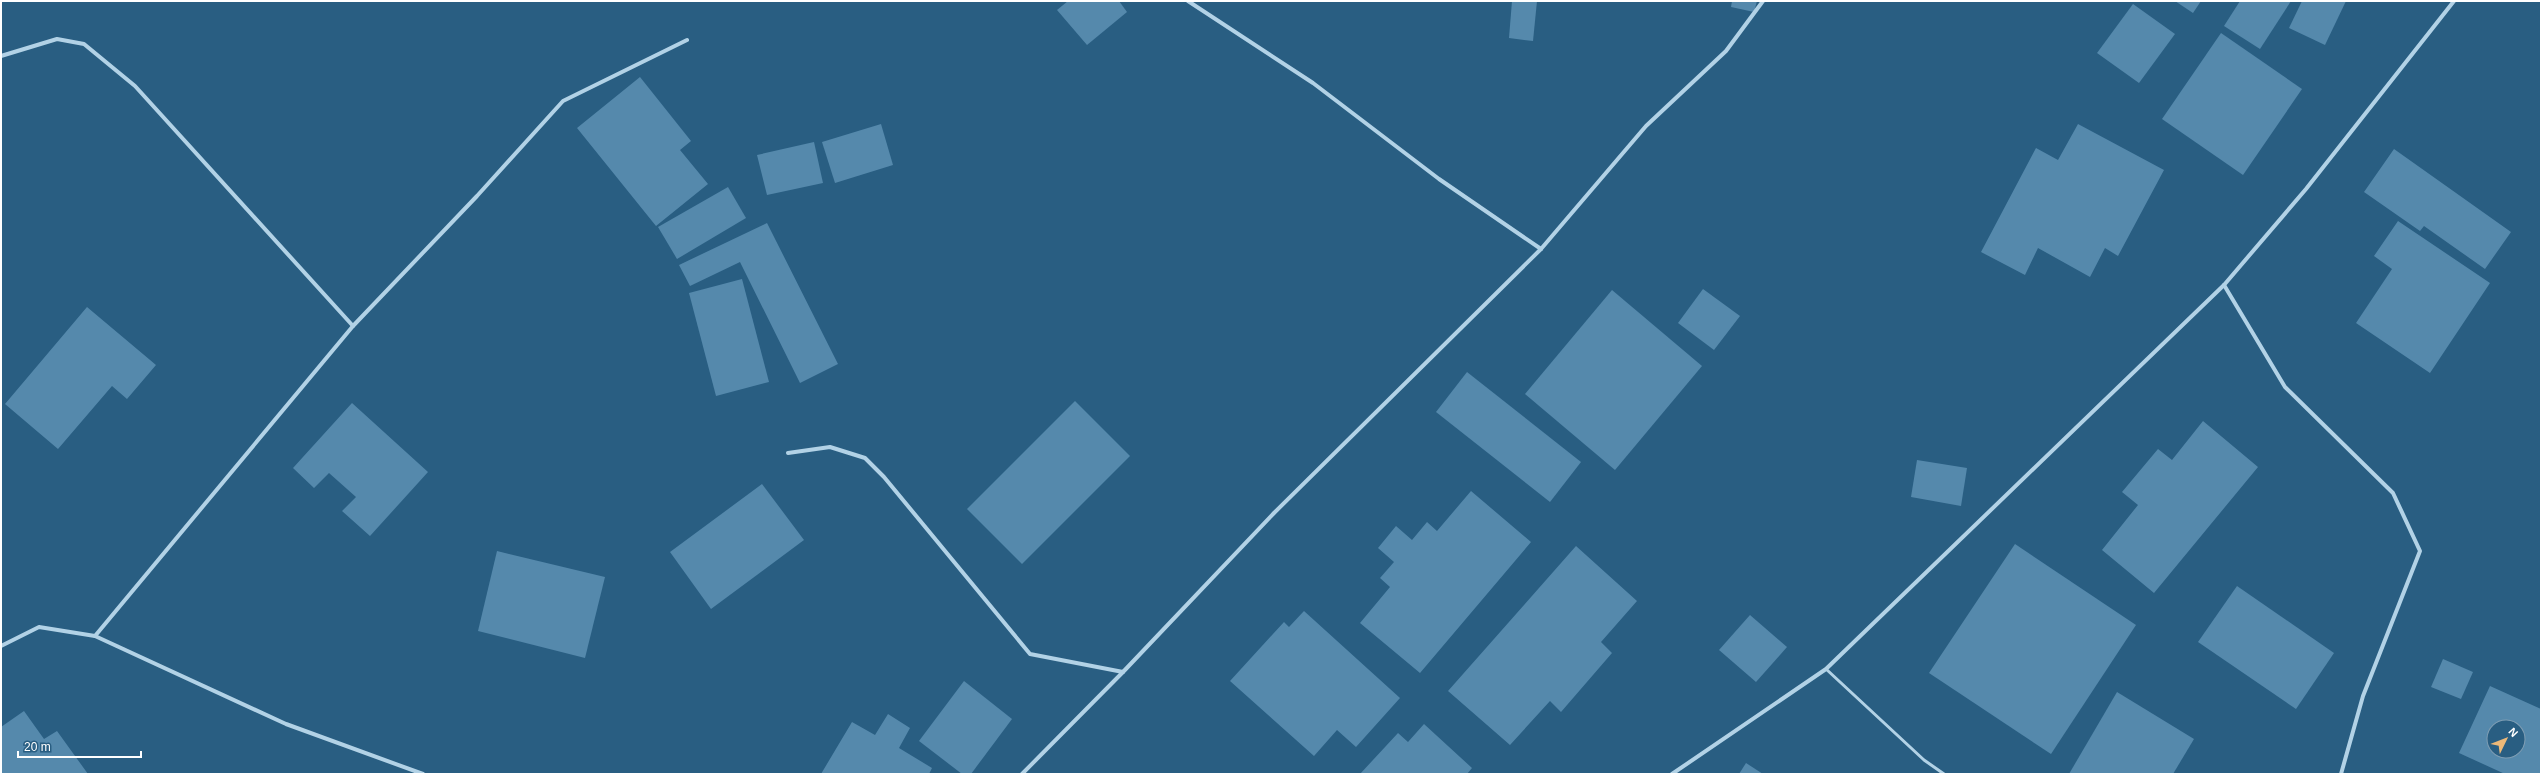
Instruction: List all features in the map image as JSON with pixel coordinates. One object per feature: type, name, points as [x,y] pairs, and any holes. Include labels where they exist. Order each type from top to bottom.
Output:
[{"type":"street","points":[[1188,1],[1313,84],[1440,179],[1541,249]]},
{"type":"street","points":[[1022,774],[1123,672],[1274,513],[1541,249],[1646,126],[1726,51],[1764,1]]},
{"type":"street","points":[[1672,774],[1826,669],[2224,285],[2306,189],[2454,1]]},
{"type":"street","points":[[1,56],[57,39],[84,44],[135,86],[353,326]]},
{"type":"street","points":[[95,636],[353,326],[477,196],[563,101],[687,40]]},
{"type":"street","points":[[2224,285],[2285,387],[2393,493],[2420,551],[2363,696],[2341,774]]},
{"type":"street","points":[[788,453],[830,447],[865,458],[884,477],[1030,654],[1123,672]]},
{"type":"street","points":[[1,646],[39,627],[95,636],[286,724],[423,774]]},
{"type":"lane","points":[[1826,669],[1924,760],[1944,774]]},
{"type":"building","points":[[1068,1],[1119,1],[1127,12],[1087,45],[1057,10]]},
{"type":"building","points":[[1512,1],[1537,1],[1533,41],[1509,38]]},
{"type":"building","points":[[1732,1],[1757,1],[1754,12],[1731,7]]},
{"type":"building","points":[[2175,1],[2201,1],[2193,13]]},
{"type":"building","points":[[2240,1],[2291,1],[2260,49],[2224,26]]},
{"type":"building","points":[[2302,1],[2346,1],[2325,45],[2289,28]]},
{"type":"building","points":[[2133,4],[2175,34],[2139,83],[2097,53]]},
{"type":"building","points":[[2221,33],[2302,89],[2243,175],[2162,119]]},
{"type":"building","points":[[640,77],[691,141],[680,150],[708,184],[656,226],[577,128]]},
{"type":"building","points":[[881,124],[893,165],[835,183],[822,142]]},
{"type":"building","points":[[2078,124],[2164,170],[2118,256],[2105,248],[2090,277],[2038,248],[2025,275],[1981,252],[2036,148],[2058,160]]},
{"type":"building","points":[[814,142],[823,183],[767,195],[757,155]]},
{"type":"building","points":[[2394,149],[2511,232],[2485,269],[2424,226],[2420,231],[2364,192]]},
{"type":"building","points":[[728,187],[746,218],[677,259],[658,227]]},
{"type":"building","points":[[2398,221],[2490,283],[2430,373],[2356,323],[2392,269],[2374,256]]},
{"type":"building","points":[[767,223],[838,364],[800,383],[740,262],[690,286],[679,265]]},
{"type":"building","points":[[742,279],[769,382],[716,396],[689,293]]},
{"type":"building","points":[[1703,289],[1740,316],[1714,350],[1678,323]]},
{"type":"building","points":[[1612,290],[1702,366],[1615,470],[1525,394]]},
{"type":"building","points":[[87,307],[156,365],[127,399],[112,386],[58,449],[5,404]]},
{"type":"building","points":[[1467,372],[1581,462],[1550,502],[1436,412]]},
{"type":"building","points":[[1075,401],[1130,456],[1022,564],[967,509]]},
{"type":"building","points":[[352,403],[428,472],[370,536],[342,511],[356,497],[329,473],[314,488],[293,468]]},
{"type":"building","points":[[2203,421],[2258,467],[2154,593],[2102,550],[2138,505],[2122,492],[2158,449],[2172,460]]},
{"type":"building","points":[[1917,460],[1967,468],[1961,506],[1911,497]]},
{"type":"building","points":[[762,484],[804,540],[711,609],[670,552]]},
{"type":"building","points":[[1471,491],[1531,542],[1420,673],[1360,623],[1390,587],[1380,578],[1394,562],[1378,548],[1396,526],[1412,540],[1427,522],[1437,531]]},
{"type":"building","points":[[2015,544],[2136,625],[2051,754],[1929,673]]},
{"type":"building","points":[[1576,546],[1637,601],[1601,642],[1612,653],[1561,712],[1550,701],[1510,745],[1448,691]]},
{"type":"building","points":[[497,551],[605,577],[585,658],[478,631]]},
{"type":"building","points":[[2237,586],[2334,653],[2296,709],[2198,642]]},
{"type":"building","points":[[1304,611],[1400,698],[1356,747],[1337,730],[1314,756],[1230,681],[1284,622],[1289,627]]},
{"type":"building","points":[[1750,615],[1787,647],[1756,682],[1719,650]]},
{"type":"building","points":[[2443,659],[2473,672],[2461,699],[2431,687]]},
{"type":"building","points":[[964,681],[1012,719],[971,774],[962,774],[919,741]]},
{"type":"building","points":[[2490,686],[2541,709],[2541,774],[2505,774],[2459,753]]},
{"type":"building","points":[[2117,692],[2194,739],[2173,774],[2069,774]]},
{"type":"building","points":[[24,711],[44,739],[57,731],[88,774],[1,774],[1,727]]},
{"type":"building","points":[[888,714],[910,728],[899,748],[932,768],[929,774],[821,774],[852,722],[875,735]]},
{"type":"building","points":[[1424,724],[1472,768],[1467,774],[1360,774],[1398,733],[1408,742]]},
{"type":"building","points":[[1746,763],[1763,774],[1739,774]]}]
